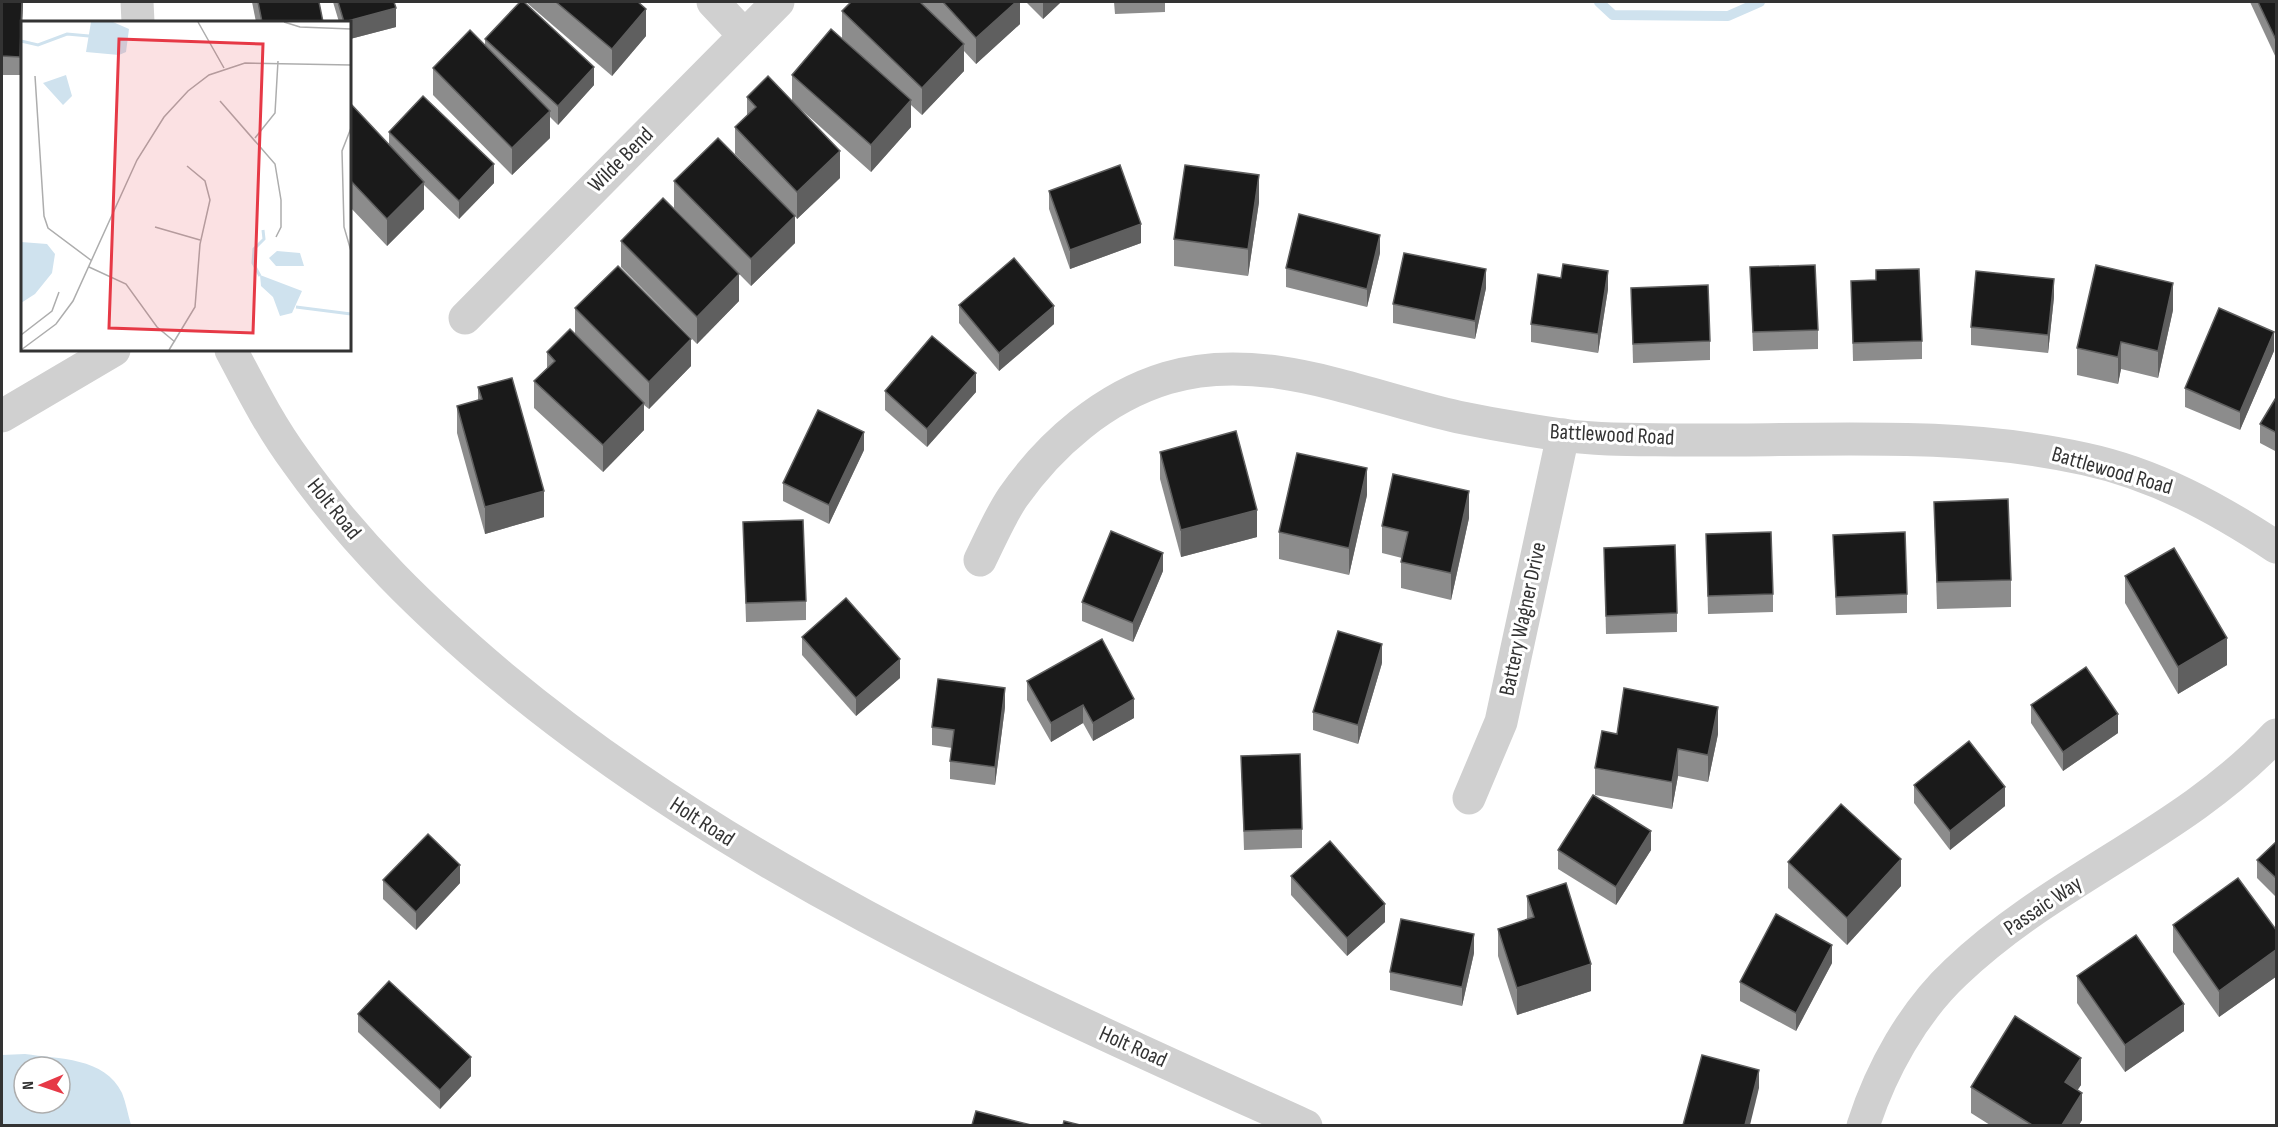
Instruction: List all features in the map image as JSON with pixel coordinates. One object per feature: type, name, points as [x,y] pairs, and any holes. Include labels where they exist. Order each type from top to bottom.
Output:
[{"type":"street","points":[[137,2],[138,21]]},
{"type":"street","points":[[713,2],[744,35]]},
{"type":"street","name":"Wilde Bend","points":[[465,318],[778,2]]},
{"type":"street","points":[[2,416],[112,351]]},
{"type":"street","name":"Holt Road","points":[[232,351],[262,410],[294,460],[331,508],[391,577],[454,637],[604,758],[730,841],[854,910],[1081,1023],[1306,1125]]},
{"type":"street","name":"Battlewood Road","points":[[980,560],[1012,498],[1060,442],[1096,414],[1132,391],[1169,377],[1240,368],[1274,372],[1458,417],[1593,439],[1945,441],[2036,449],[2088,459],[2177,490],[2230,516],[2277,547]]},
{"type":"street","name":"Battery Wagner Drive","points":[[1469,798],[1501,722],[1563,435]]},
{"type":"street","name":"Passaic Way","points":[[1863,1125],[1900,1044],[1955,973],[1991,941],[2039,907],[2204,800],[2258,755],[2277,735]]},
{"type":"water","points":[[25,1054],[33,1055],[12,1055],[12,1115],[72,1115],[72,1060],[93,1066],[114,1081],[122,1093],[131,1125],[2,1125],[2,1055]]},
{"type":"building","points":[[2,2],[22,2],[20,57],[2,56]]},
{"type":"building","points":[[258,2],[319,2],[323,21],[262,21]]},
{"type":"building","points":[[338,2],[394,2],[396,8],[348,21],[344,21]]},
{"type":"building","points":[[520,2],[524,2],[594,67],[558,106],[485,39]]},
{"type":"building","points":[[556,2],[638,2],[646,9],[612,49]]},
{"type":"building","points":[[851,2],[920,2],[964,44],[922,88],[842,11]]},
{"type":"building","points":[[943,2],[1016,2],[976,38]]},
{"type":"building","points":[[2258,2],[2277,2],[2277,42]]},
{"type":"building","points":[[831,29],[911,100],[871,145],[792,75]]},
{"type":"building","points":[[470,30],[550,111],[512,148],[433,68]]},
{"type":"building","points":[[768,76],[840,151],[797,192],[735,127],[756,107],[747,97]]},
{"type":"building","points":[[423,96],[494,164],[459,201],[389,132]]},
{"type":"building","points":[[351,104],[424,182],[387,219],[351,181]]},
{"type":"building","points":[[718,138],[795,216],[751,259],[674,181]]},
{"type":"building","points":[[1120,165],[1141,224],[1070,250],[1049,191]]},
{"type":"building","points":[[1185,165],[1259,175],[1248,249],[1174,239]]},
{"type":"building","points":[[663,198],[739,274],[697,317],[621,241]]},
{"type":"building","points":[[1299,214],[1380,235],[1367,289],[1286,268]]},
{"type":"building","points":[[1404,253],[1486,269],[1475,321],[1393,304]]},
{"type":"building","points":[[1014,258],[1054,306],[999,353],[959,305]]},
{"type":"building","points":[[1563,264],[1608,271],[1598,334],[1531,324],[1538,274],[1561,278]]},
{"type":"building","points":[[1815,265],[1818,330],[1753,332],[1750,267]]},
{"type":"building","points":[[2096,265],[2173,283],[2158,351],[2121,342],[2118,357],[2077,348]]},
{"type":"building","points":[[618,266],[691,339],[649,382],[575,308]]},
{"type":"building","points":[[1919,269],[1922,341],[1853,343],[1851,281],[1876,280],[1876,270]]},
{"type":"building","points":[[1976,271],[2054,279],[2048,335],[1971,327]]},
{"type":"building","points":[[1708,285],[1710,341],[1633,344],[1631,288]]},
{"type":"building","points":[[2219,308],[2274,332],[2240,412],[2185,388]]},
{"type":"building","points":[[570,329],[644,403],[603,445],[534,381],[555,361],[547,352]]},
{"type":"building","points":[[932,336],[976,373],[927,429],[885,391]]},
{"type":"building","points":[[512,378],[544,491],[485,507],[457,406],[482,399],[478,387]]},
{"type":"building","points":[[2277,396],[2277,433],[2260,424]]},
{"type":"building","points":[[818,410],[864,432],[829,505],[783,483]]},
{"type":"building","points":[[1236,431],[1257,510],[1181,530],[1160,452]]},
{"type":"building","points":[[1297,453],[1367,468],[1349,548],[1279,532]]},
{"type":"building","points":[[1393,474],[1469,491],[1451,573],[1401,562],[1408,532],[1382,526]]},
{"type":"building","points":[[2008,499],[2011,580],[1937,582],[1934,502]]},
{"type":"building","points":[[803,520],[806,601],[746,603],[743,522]]},
{"type":"building","points":[[1111,531],[1163,553],[1133,623],[1082,602]]},
{"type":"building","points":[[1771,532],[1773,594],[1708,596],[1706,534]]},
{"type":"building","points":[[1905,532],[1907,594],[1836,597],[1833,535]]},
{"type":"building","points":[[1675,545],[1677,613],[1606,616],[1604,548]]},
{"type":"building","points":[[2174,548],[2227,638],[2178,667],[2125,576]]},
{"type":"building","points":[[846,598],[900,659],[856,698],[802,637]]},
{"type":"building","points":[[1338,631],[1382,644],[1358,725],[1313,712]]},
{"type":"building","points":[[1102,639],[1134,699],[1093,723],[1083,705],[1051,723],[1027,681]]},
{"type":"building","points":[[2086,667],[2118,714],[2063,752],[2031,705]]},
{"type":"building","points":[[938,679],[1005,688],[995,767],[950,761],[954,730],[932,727]]},
{"type":"building","points":[[1624,688],[1718,707],[1708,755],[1678,749],[1672,782],[1595,768],[1602,731],[1617,734]]},
{"type":"building","points":[[1969,741],[2005,787],[1950,831],[1914,785]]},
{"type":"building","points":[[1300,754],[1302,829],[1244,831],[1241,756]]},
{"type":"building","points":[[1593,795],[1651,831],[1616,887],[1558,850]]},
{"type":"building","points":[[1841,804],[1901,859],[1847,918],[1788,862]]},
{"type":"building","points":[[428,834],[460,865],[416,912],[383,880]]},
{"type":"building","points":[[1330,841],[1385,904],[1347,938],[1291,876]]},
{"type":"building","points":[[2277,841],[2277,879],[2257,860]]},
{"type":"building","points":[[2238,878],[2277,931],[2277,949],[2219,991],[2173,925]]},
{"type":"building","points":[[1566,883],[1591,964],[1517,988],[1498,929],[1534,917],[1527,896]]},
{"type":"building","points":[[1776,914],[1832,945],[1796,1013],[1740,982]]},
{"type":"building","points":[[1401,919],[1474,934],[1462,987],[1390,972]]},
{"type":"building","points":[[2136,935],[2184,1004],[2125,1045],[2077,976]]},
{"type":"building","points":[[389,981],[471,1057],[440,1090],[358,1014]]},
{"type":"building","points":[[2015,1016],[2081,1058],[2065,1082],[2082,1093],[2062,1125],[2032,1125],[1971,1087]]},
{"type":"building","points":[[1702,1055],[1759,1070],[1745,1125],[1683,1125]]},
{"type":"building","points":[[976,1111],[1031,1125],[972,1125]]},
{"type":"building","points":[[1064,1121],[1080,1125],[1063,1125]]},
{"type":"waterway","points":[[1599,2],[1613,15],[1728,16],[1760,2]]}]
